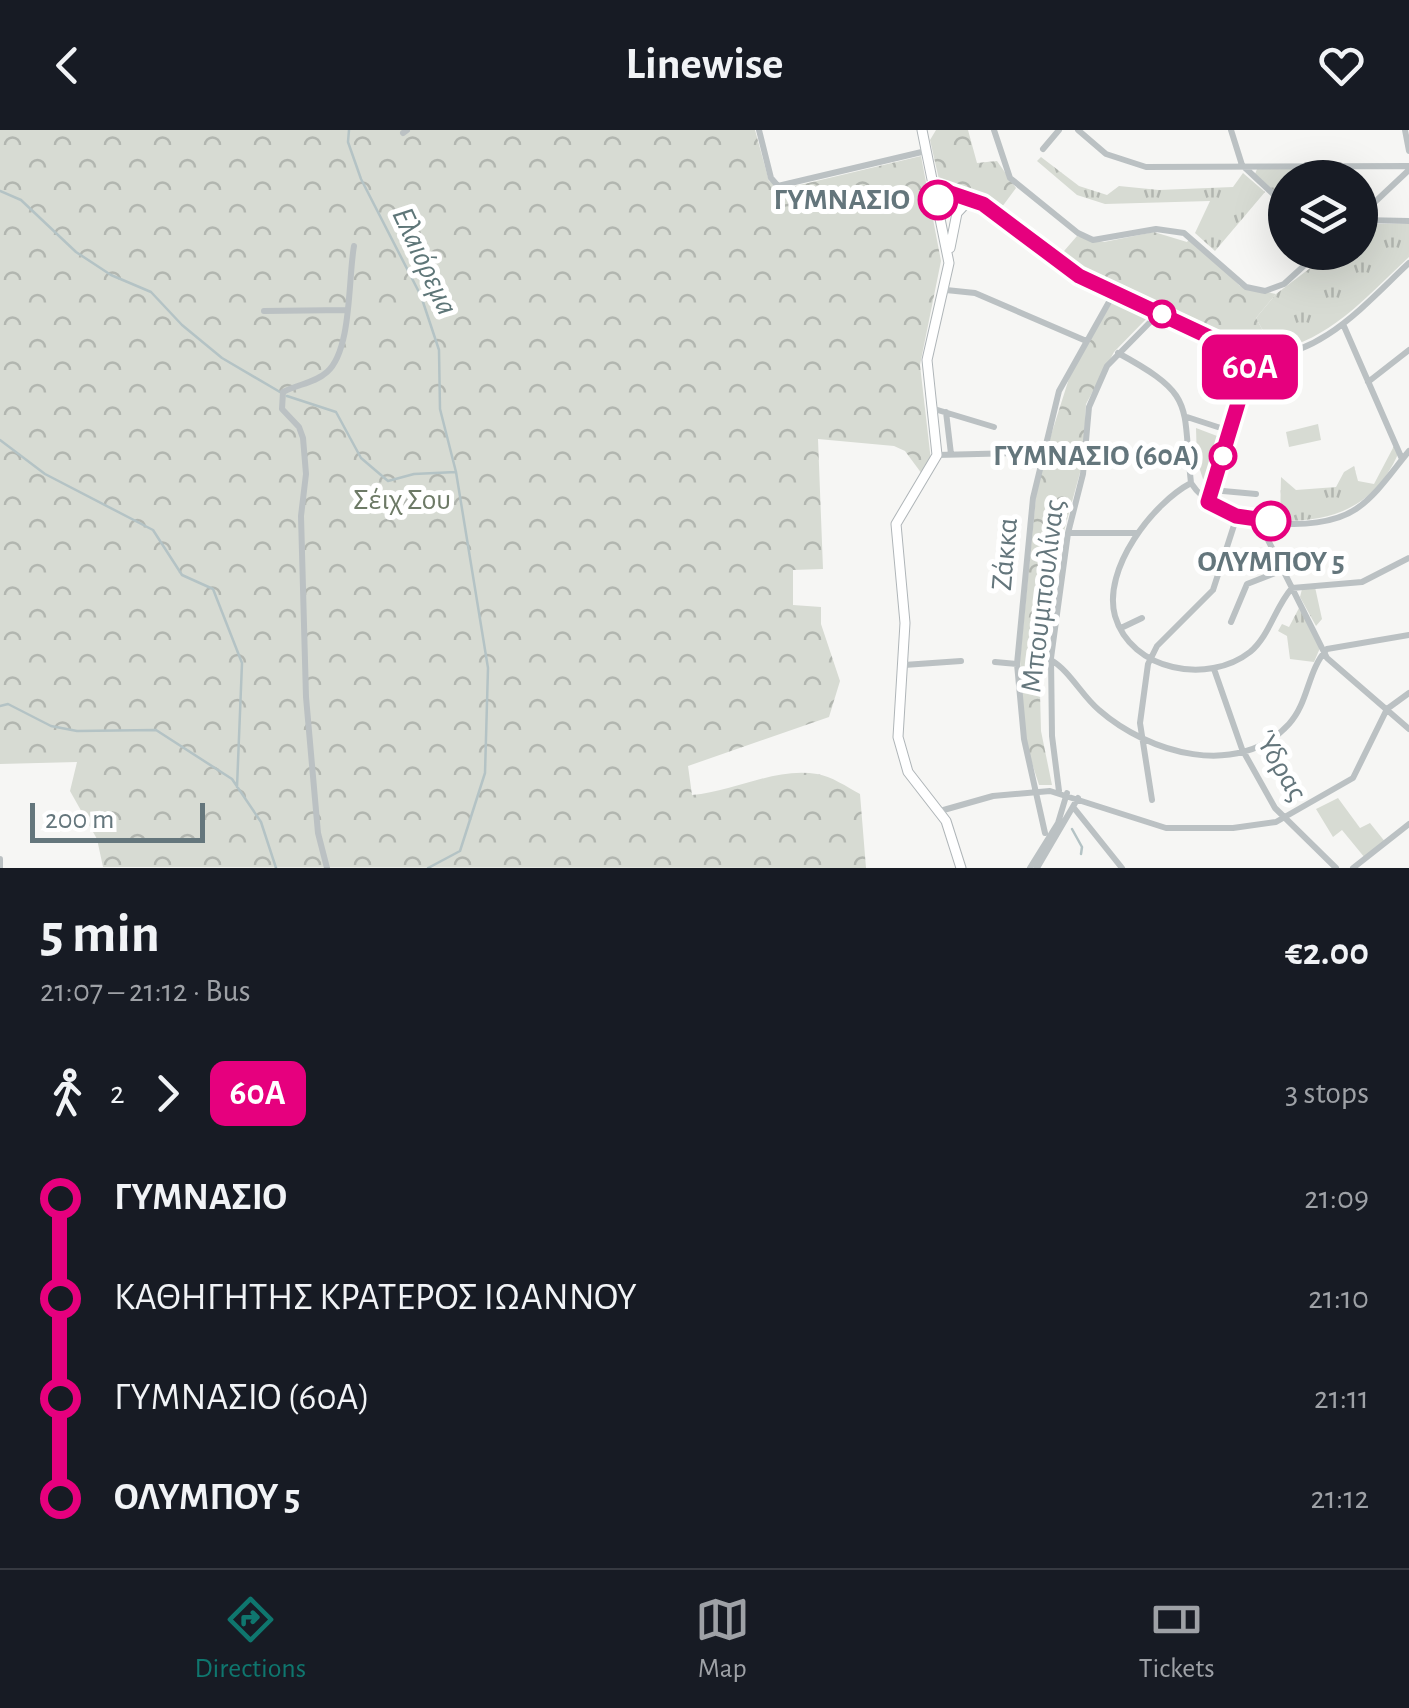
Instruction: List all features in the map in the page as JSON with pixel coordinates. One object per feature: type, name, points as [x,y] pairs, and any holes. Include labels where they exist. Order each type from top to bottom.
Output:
[{"type":"main road","points":[[926,132],[948,256]]},
{"type":"main road","points":[[961,867],[940,811],[912,780],[901,758],[898,726],[904,665],[904,599],[896,520],[931,471],[937,455],[928,360],[946,290],[957,213],[971,198]]},
{"type":"street","points":[[758,130],[773,184],[822,179],[927,151]]},
{"type":"street","points":[[994,130],[1010,178],[1078,233],[1093,240],[1156,229],[1184,233],[1246,287],[1264,291],[1284,284],[1299,270]]},
{"type":"street","points":[[1043,149],[1059,130]]},
{"type":"street","points":[[1078,130],[1103,152],[1136,166],[1407,168]]},
{"type":"street","points":[[1231,130],[1242,166],[1268,189]]},
{"type":"street","points":[[1404,130],[1409,151]]},
{"type":"street","points":[[1378,199],[1407,168]]},
{"type":"street","points":[[936,188],[971,198],[1059,264],[1252,357],[1292,352],[1343,324],[1409,264]]},
{"type":"street","points":[[1378,219],[1409,220]]},
{"type":"street","points":[[326,868],[318,828],[307,708],[301,516],[305,456],[299,427],[282,409],[280,399],[283,392],[315,380],[332,367],[344,338],[354,246]]},
{"type":"street","points":[[946,290],[975,293],[1084,340]]},
{"type":"street","name":"Ζάκκα","points":[[1045,834],[1024,739],[1018,664],[1035,479],[1058,391],[1114,293]]},
{"type":"street","points":[[264,310],[346,310]]},
{"type":"street","name":"Μπουμπουλίνας","points":[[1062,792],[1052,736],[1051,660],[1068,533],[1083,474],[1092,393],[1118,353],[1159,313]]},
{"type":"street","points":[[1343,324],[1402,459]]},
{"type":"street","points":[[1368,382],[1409,350]]},
{"type":"street","points":[[1118,353],[1182,399],[1187,417],[1191,482],[1208,502],[1236,516],[1309,522],[1344,516],[1367,500],[1409,451]]},
{"type":"street","points":[[1208,502],[1252,357]]},
{"type":"street","points":[[931,408],[994,427]]},
{"type":"street","points":[[946,412],[951,454]]},
{"type":"street","points":[[1187,417],[1230,431]]},
{"type":"street","points":[[937,455],[1019,453]]},
{"type":"street","points":[[1191,482],[1159,506],[1136,533],[1113,599],[1120,629],[1150,658],[1182,669],[1214,669],[1243,656],[1258,644],[1292,588]]},
{"type":"street","points":[[1212,490],[1256,494]]},
{"type":"street","points":[[1152,800],[1141,737],[1140,694],[1150,658],[1213,590],[1236,516]]},
{"type":"street","points":[[1258,520],[1332,664],[1409,730]]},
{"type":"street","points":[[1068,533],[1136,533]]},
{"type":"street","points":[[1292,588],[1362,582],[1407,562]]},
{"type":"street","points":[[1231,622],[1247,584],[1283,570]]},
{"type":"street","points":[[1120,629],[1142,618]]},
{"type":"street","points":[[1051,660],[1103,714],[1141,737],[1192,754],[1243,752],[1289,724],[1324,652],[1350,643],[1409,635]]},
{"type":"street","points":[[904,665],[962,662]]},
{"type":"street","points":[[995,662],[1018,664]]},
{"type":"street","name":"Ύδρας","points":[[1214,669],[1243,752],[1284,819],[1336,868]]},
{"type":"street","points":[[940,811],[993,796],[1037,791],[1062,792],[1142,822],[1175,829],[1241,827],[1284,819],[1356,775],[1387,709],[1409,693]]},
{"type":"street","points":[[1033,868],[1058,823],[1062,792]]},
{"type":"street","points":[[1033,868],[1078,798]]},
{"type":"street","points":[[1074,808],[1122,868]]},
{"type":"street","points":[[1353,868],[1409,824]]},
{"type":"street","points":[[0,859],[0,868]]},
{"type":"green space","name":"Σέιχ Σου","points":[[0,130],[755,130],[769,181],[783,189],[921,156],[941,261],[920,365],[931,461],[922,474],[905,451],[894,446],[818,439],[823,569],[793,570],[793,605],[821,607],[821,624],[840,681],[829,717],[688,766],[692,795],[801,773],[828,777],[860,794],[866,868],[103,867],[97,839],[70,791],[77,762],[0,764]]},
{"type":"green space","points":[[936,130],[968,130],[977,163],[997,161],[1016,188],[999,211],[940,184],[930,140]]},
{"type":"green space","points":[[1041,157],[1079,186],[1107,195],[1119,186],[1159,190],[1233,187],[1243,173],[1265,192],[1215,251],[1195,233],[1210,201],[1105,204],[1077,195],[1037,161]]},
{"type":"green space","points":[[1257,169],[1268,169],[1268,186],[1255,174]]},
{"type":"green space","points":[[1378,224],[1409,224],[1409,257],[1321,333],[1285,348],[1262,329],[1256,318],[1276,294],[1308,270],[1378,270]]},
{"type":"green space","points":[[1154,232],[1187,242],[1191,237],[1240,286],[1276,294],[1256,318],[1262,329],[1285,348],[1251,348],[1058,258],[1077,236],[1104,242]]},
{"type":"green space","points":[[1114,299],[1150,315],[1114,352],[1086,404],[1083,462],[1064,531],[1039,655],[1041,731],[1052,785],[1039,785],[1024,738],[1020,659],[1038,476],[1072,369]]},
{"type":"green space","points":[[1318,424],[1321,440],[1289,447],[1286,432]]},
{"type":"green space","points":[[1196,428],[1225,439],[1211,483],[1203,479],[1197,461]]},
{"type":"green space","points":[[1394,446],[1398,454],[1389,472],[1365,498],[1335,514],[1280,521],[1281,477],[1296,490],[1336,487],[1344,472],[1354,466],[1358,481],[1374,484]]},
{"type":"green space","points":[[1315,587],[1322,619],[1316,626],[1300,597],[1302,589]]},
{"type":"green space","points":[[1299,608],[1320,648],[1314,662],[1290,659],[1287,636],[1278,631],[1282,624],[1289,627]]},
{"type":"green space","points":[[1338,798],[1360,828],[1370,823],[1386,843],[1365,858],[1342,830],[1333,837],[1316,809]]},
{"type":"waterway","name":"Ελαιόρεμα","points":[[349,130],[348,142],[361,179],[421,296],[439,350],[440,409],[456,472]]},
{"type":"waterway","points":[[0,191],[21,200],[76,252],[111,275],[151,292],[182,325],[222,358],[280,392]]},
{"type":"waterway","points":[[287,396],[336,412],[361,458],[388,481],[414,474],[456,472],[488,668],[485,773],[460,851],[428,868]]},
{"type":"waterway","points":[[0,440],[45,474],[153,530],[182,575],[213,589],[242,663],[237,787]]},
{"type":"waterway","name":"Ελαιόρεμα","points":[[0,706],[8,704],[51,726],[77,731],[156,730],[232,779],[261,822],[276,868]]},
{"type":"waterway","points":[[1072,829],[1082,847],[1081,854]]},
{"type":"bus line","name":"60Α","points":[[938,200],[936,188],[976,200],[1079,276],[1252,357],[1208,502],[1236,516],[1271,521]]},
{"type":"place","name":"ΓΥΜΝΑΣΙΟ","points":[[938,200]]},
{"type":"place","name":"ΓΥΜΝΑΣΙΟ (60Α)","points":[[1223,456]]},
{"type":"place","name":"ΟΛΥΜΠΟΥ 5","points":[[1271,521]]}]
